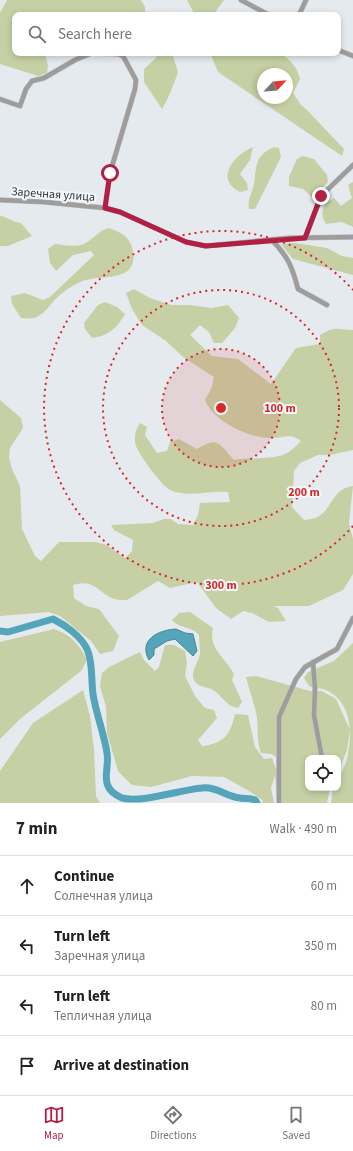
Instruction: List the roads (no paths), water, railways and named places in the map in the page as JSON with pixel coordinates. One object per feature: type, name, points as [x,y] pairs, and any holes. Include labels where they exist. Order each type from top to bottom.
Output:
[{"type":"street","points":[[241,0],[263,12]]},
{"type":"street","points":[[300,12],[306,0]]},
{"type":"street","points":[[341,51],[353,56]]},
{"type":"street","points":[[0,99],[20,106],[26,89],[32,81],[44,78],[85,56]]},
{"type":"street","points":[[105,208],[110,173],[135,89],[136,80],[123,56]]},
{"type":"street","points":[[305,238],[321,196],[353,165]]},
{"type":"street","name":"Заречная улица","points":[[0,200],[52,202],[105,208],[120,212],[186,242],[206,246],[289,238],[353,237]]},
{"type":"street","points":[[272,240],[285,253],[292,266],[298,289],[327,305]]},
{"type":"street","points":[[279,803],[279,717],[296,679],[305,667],[337,649],[353,618]]},
{"type":"street","points":[[313,662],[315,690],[314,715],[321,755]]},
{"type":"water","points":[[176,629],[185,633],[193,634],[197,651],[193,656],[175,639],[167,641],[154,649],[154,655],[149,660],[146,653],[146,647],[152,637],[163,631]]},
{"type":"waterway","points":[[0,631],[8,632],[53,619],[72,631],[84,644],[89,654],[92,671],[93,694],[107,753],[107,784],[114,794],[122,798],[140,799],[193,789],[207,788],[235,797],[253,799],[257,803]]}]
